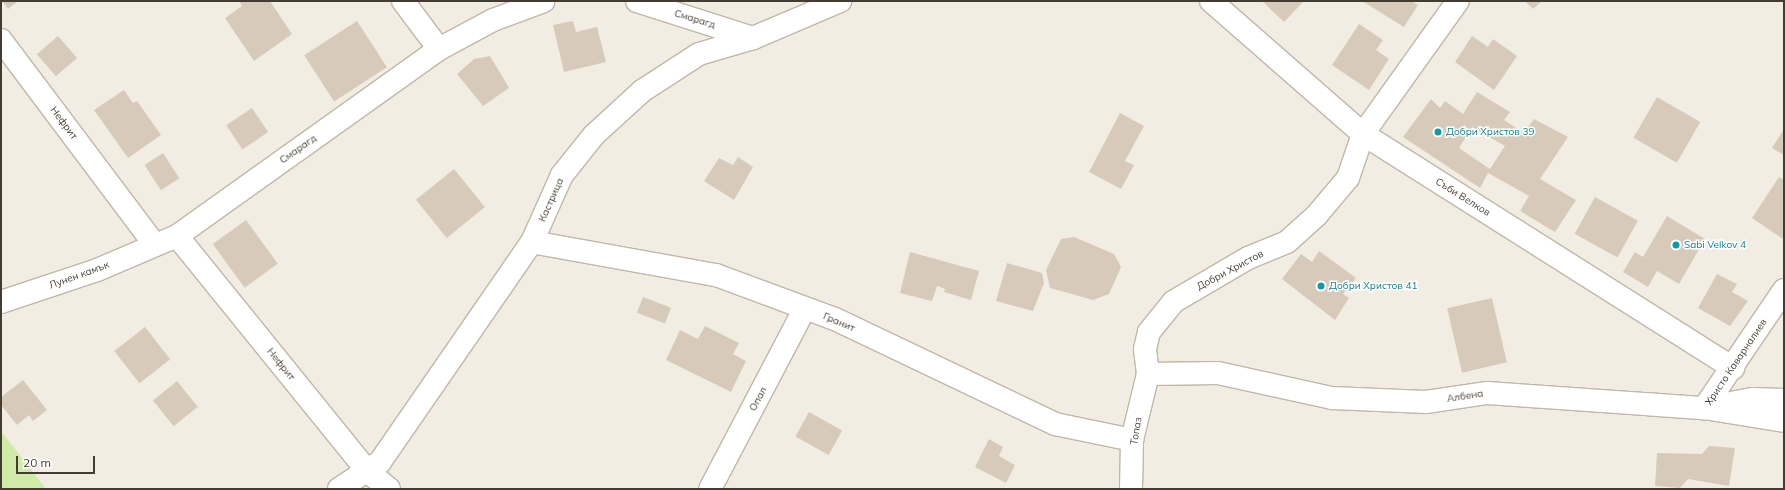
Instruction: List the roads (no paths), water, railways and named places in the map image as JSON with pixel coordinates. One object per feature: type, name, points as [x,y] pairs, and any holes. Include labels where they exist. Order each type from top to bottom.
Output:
[{"type":"street","points":[[402,1],[439,49]]},
{"type":"street","name":"Смарагд","points":[[155,245],[177,236],[439,49],[493,20],[544,1]]},
{"type":"street","name":"Смарагд","points":[[636,1],[753,38]]},
{"type":"street","name":"Кастрица","points":[[339,489],[380,462],[532,242],[562,175],[594,135],[642,91],[699,54],[753,38],[840,1]]},
{"type":"street","name":"Съби Велков","points":[[1211,1],[1363,134],[1733,368]]},
{"type":"street","name":"Добри Христов","points":[[1148,374],[1146,349],[1149,332],[1173,302],[1248,258],[1288,242],[1316,216],[1348,178],[1363,134],[1458,1]]},
{"type":"street","name":"Нефрит","points":[[1,40],[155,245]]},
{"type":"street","name":"Нефрит","points":[[177,236],[367,471],[389,489]]},
{"type":"street","name":"Гранит","points":[[532,242],[716,275],[835,319],[1055,424],[1132,440]]},
{"type":"street","name":"Лунен камък","points":[[1,302],[97,270],[155,245]]},
{"type":"street","name":"Христо Каварналиев","points":[[1784,290],[1733,368],[1704,408],[1784,421]]},
{"type":"street","name":"Опал","points":[[710,489],[805,308]]},
{"type":"street","name":"Албена","points":[[1148,374],[1218,373],[1332,398],[1426,402],[1488,393],[1704,408],[1752,399],[1784,400]]},
{"type":"street","name":"Топаз","points":[[1138,487],[1132,440],[1148,374]]},
{"type":"place","name":"Добри Христов 39","points":[[1438,132]]},
{"type":"place","name":"Sabi Velkov 4","points":[[1676,245]]},
{"type":"place","name":"Добри Христов 41","points":[[1321,286]]}]
